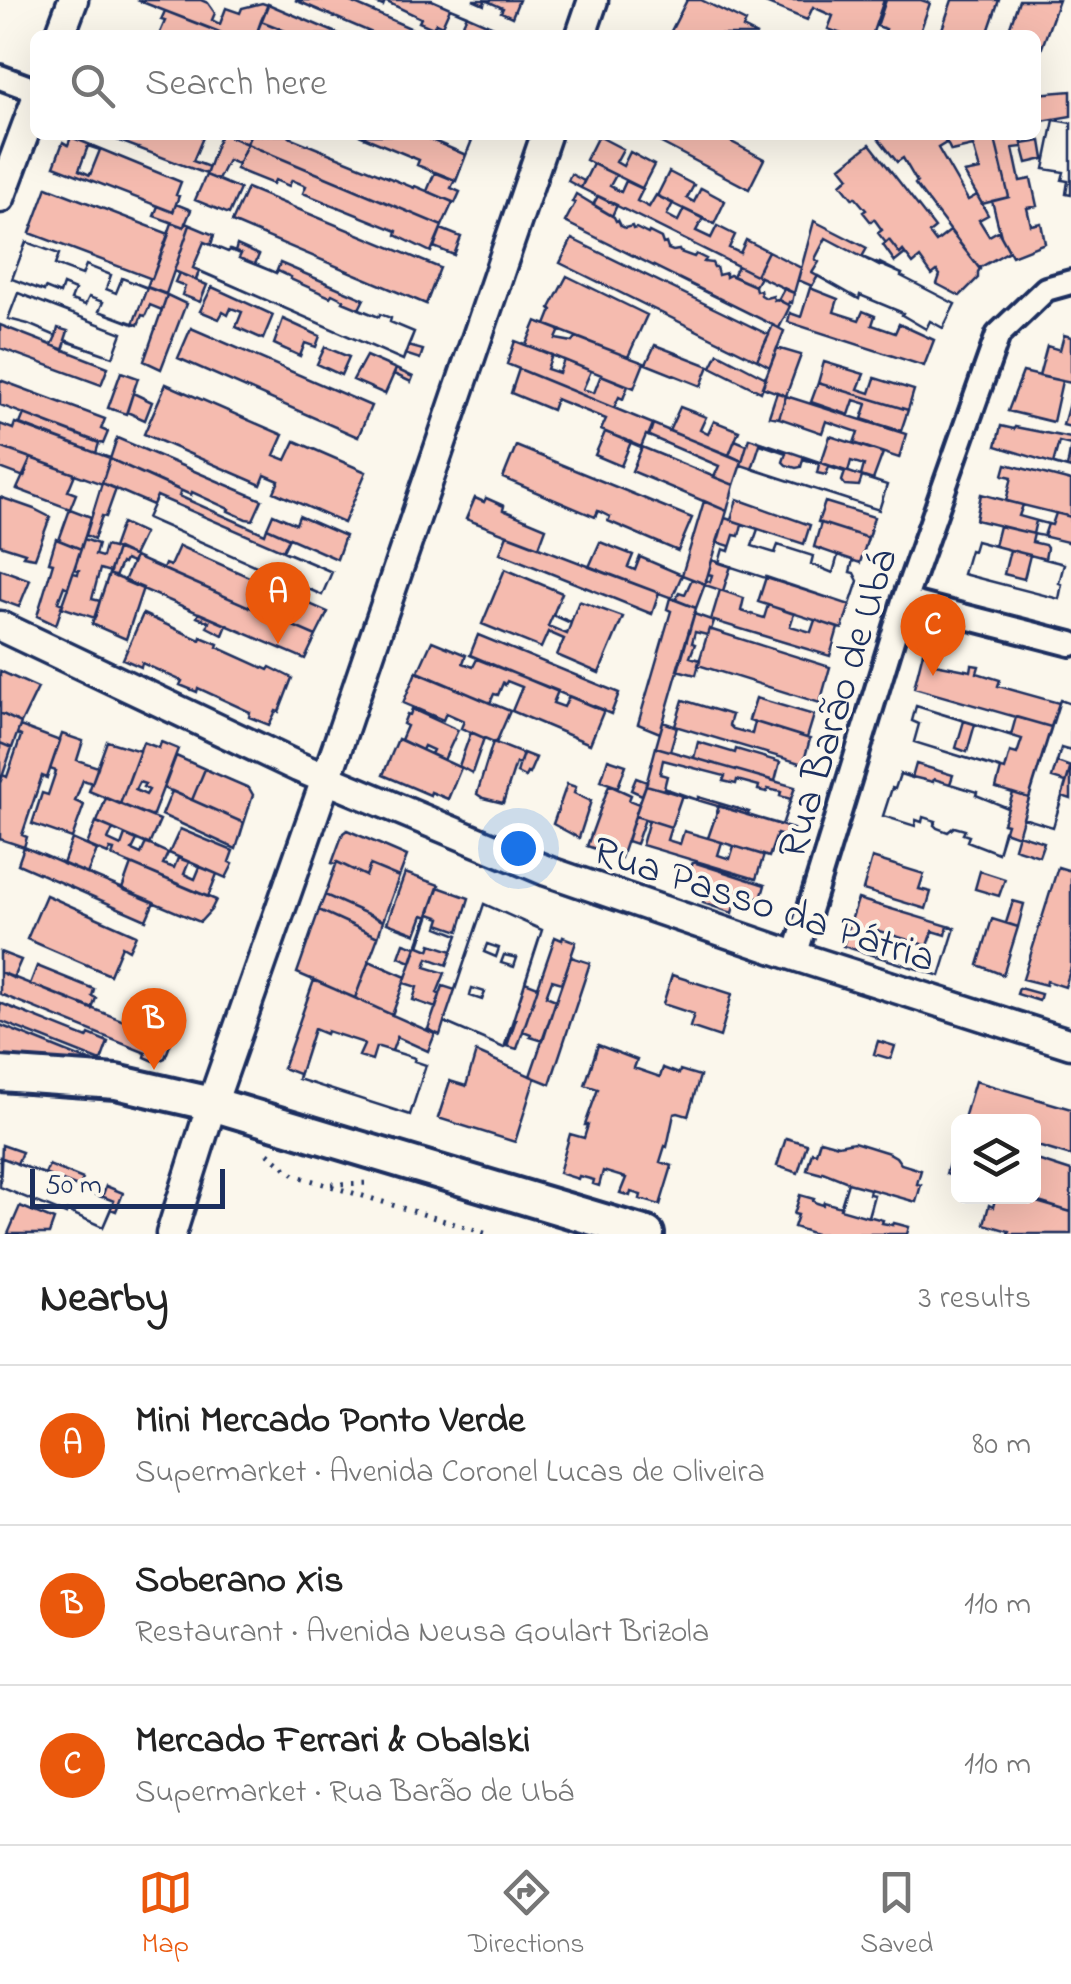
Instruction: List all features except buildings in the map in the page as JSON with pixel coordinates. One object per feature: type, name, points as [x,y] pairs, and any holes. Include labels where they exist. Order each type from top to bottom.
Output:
[{"type":"main road","points":[[0,1074],[116,1082],[212,1104],[648,1234]]},
{"type":"street","points":[[62,30],[73,0]]},
{"type":"street","points":[[583,30],[593,0]]},
{"type":"street","points":[[0,77],[30,88]]},
{"type":"street","points":[[0,198],[30,117]]},
{"type":"street","points":[[171,1234],[212,1104],[544,140]]},
{"type":"street","name":"Rua Barão de Ubá","points":[[795,956],[904,601],[998,334],[1046,289],[1071,282]]},
{"type":"street","points":[[904,601],[1071,644]]},
{"type":"street","name":"Rua Passo da Pátria","points":[[0,626],[326,779],[548,871],[795,956],[1071,1044]]},
{"type":"path","points":[[322,1184],[488,1234]]},
{"type":"place","name":"Mini Mercado Ponto Verde","points":[[278,644]]},
{"type":"place","name":"Mercado Ferrari & Obalski","points":[[933,676]]},
{"type":"place","name":"Soberano Xis","points":[[154,1070]]}]
